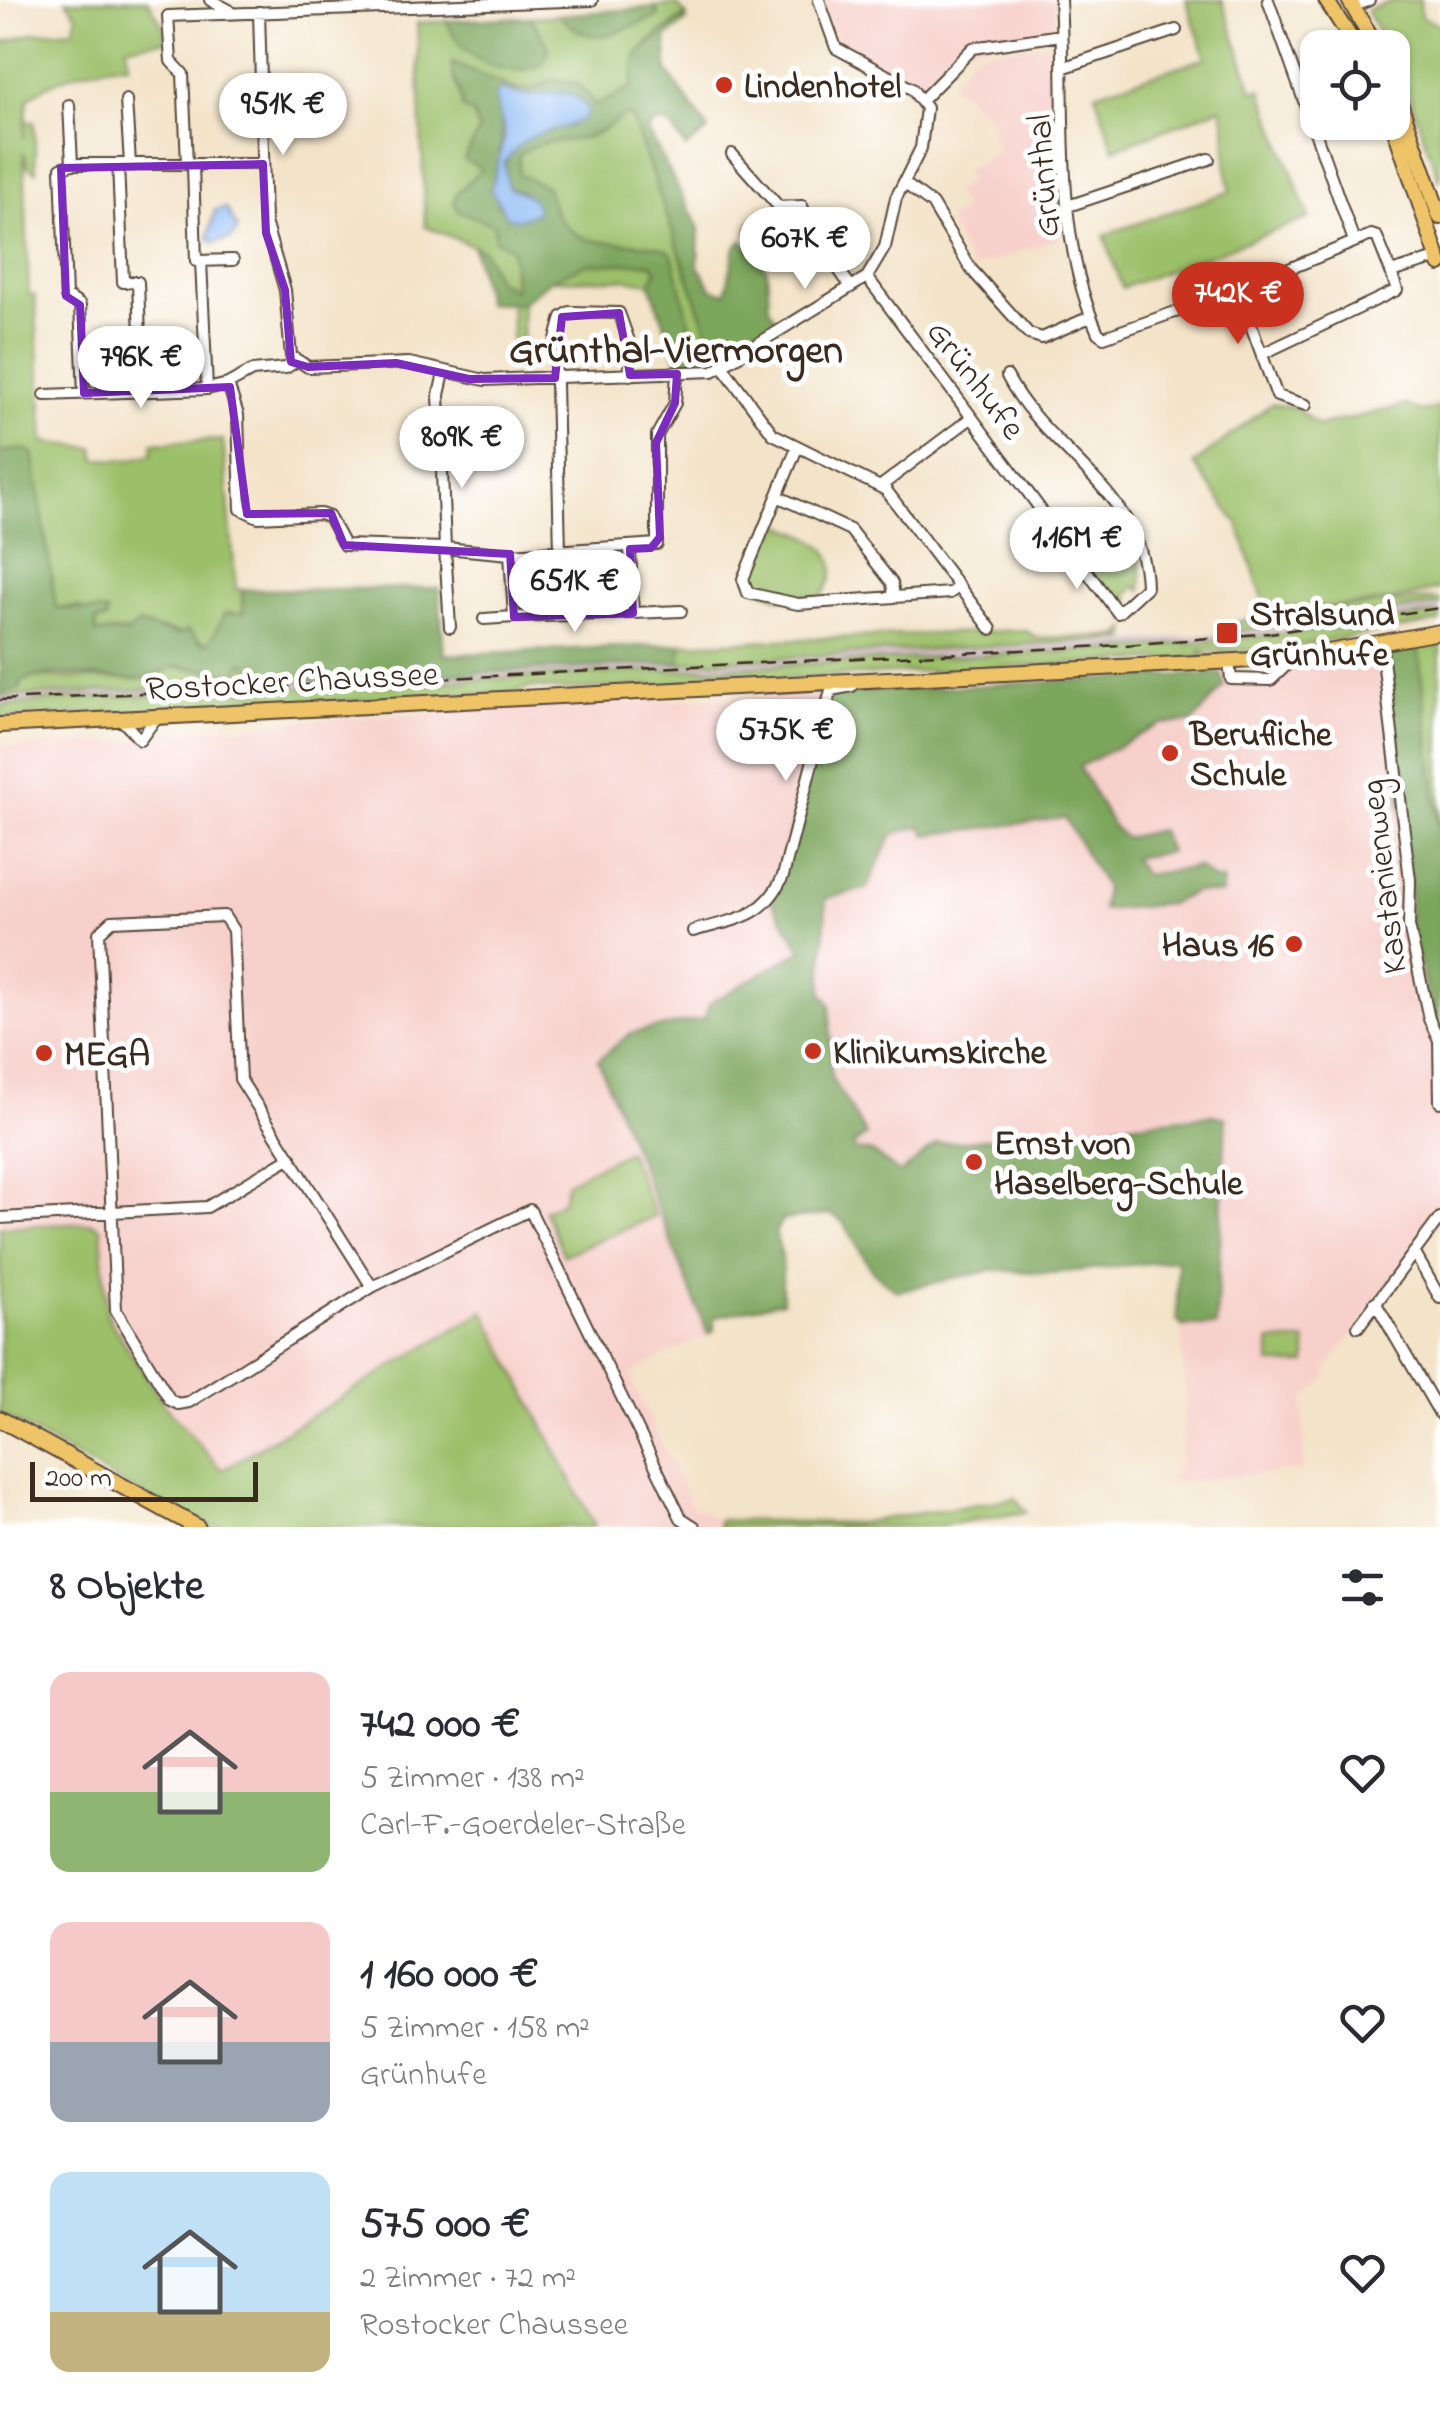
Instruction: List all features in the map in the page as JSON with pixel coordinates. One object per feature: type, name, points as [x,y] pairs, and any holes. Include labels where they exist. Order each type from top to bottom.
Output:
[{"type":"highway","points":[[0,1419],[197,1527]]},
{"type":"main road","points":[[1326,0],[1345,30]]},
{"type":"main road","points":[[1351,3],[1367,30]]},
{"type":"main road","points":[[1410,131],[1440,217]]},
{"type":"main road","points":[[1398,140],[1439,260]]},
{"type":"main road","name":"Rostocker Chaussee","points":[[0,726],[1294,658],[1440,632]]},
{"type":"street","points":[[210,0],[234,12]]},
{"type":"street","points":[[233,260],[196,261],[182,74],[171,62],[168,16],[592,0]]},
{"type":"street","points":[[259,12],[266,233],[282,277],[289,350],[295,362],[308,366],[396,362],[485,380],[677,374],[723,367],[867,278],[885,247],[904,183],[924,137],[927,117],[922,100],[912,89],[836,48],[819,0]]},
{"type":"street","name":"Grünthal","points":[[1060,0],[1068,206],[1090,317]]},
{"type":"street","points":[[1268,0],[1354,241]]},
{"type":"street","points":[[1351,3],[1370,0]]},
{"type":"street","points":[[1062,68],[1176,30]]},
{"type":"street","points":[[922,100],[973,48],[1061,35]]},
{"type":"street","points":[[126,100],[123,282],[138,282],[142,391]]},
{"type":"street","points":[[69,104],[72,164]]},
{"type":"street","points":[[732,154],[779,208],[802,206],[813,233],[851,287]]},
{"type":"street","points":[[1068,206],[1208,159]]},
{"type":"street","points":[[84,393],[80,305],[66,296],[61,168],[72,164],[263,164]]},
{"type":"street","name":"Grünhufe","points":[[904,183],[932,204],[971,269],[1029,334],[1042,338],[1090,317]]},
{"type":"street","points":[[1090,317],[1098,333],[1108,336],[1238,290],[1354,241],[1377,237],[1397,290],[1262,354]]},
{"type":"street","points":[[1391,272],[1439,260]]},
{"type":"street","points":[[201,261],[208,389]]},
{"type":"street","name":"Grünhufe","points":[[867,278],[1118,612],[1146,587],[1131,530],[1120,510],[1008,376]]},
{"type":"street","points":[[1238,290],[1277,396],[1306,405]]},
{"type":"street","points":[[560,552],[557,330],[570,312],[620,313],[629,341],[630,375]]},
{"type":"street","points":[[45,394],[208,389],[252,371],[286,368],[295,362]]},
{"type":"street","points":[[723,367],[766,428],[797,448],[881,486],[991,629]]},
{"type":"street","points":[[444,373],[439,395],[450,627]]},
{"type":"street","points":[[228,384],[238,415],[241,509],[247,514],[320,514],[329,517],[344,544],[510,554],[651,548],[660,537],[656,435],[675,403],[677,374]]},
{"type":"street","points":[[881,486],[971,418]]},
{"type":"street","points":[[797,448],[744,578],[748,592],[798,604],[950,592],[958,587]]},
{"type":"street","points":[[777,496],[850,530],[892,584],[894,596]]},
{"type":"street","points":[[1069,548],[1120,510]]},
{"type":"street","points":[[630,549],[633,613]]},
{"type":"street","points":[[510,554],[514,617]]},
{"type":"street","points":[[484,619],[681,611]]},
{"type":"street","name":"Kastanienweg","points":[[1381,642],[1410,880],[1409,926],[1429,1019],[1439,1040],[1440,1102]]},
{"type":"street","name":"Rostocker Chaussee","points":[[693,931],[753,914],[772,902],[783,876],[831,690],[887,679]]},
{"type":"street","points":[[121,720],[140,740],[156,718]]},
{"type":"street","points":[[372,1287],[240,1078],[232,930],[224,916],[112,920],[99,932],[116,1310],[170,1400],[178,1404],[254,1363],[372,1287],[530,1210],[680,1518],[695,1526]]},
{"type":"street","points":[[0,1218],[207,1207],[290,1157]]},
{"type":"street","points":[[1358,1326],[1440,1218]]},
{"type":"street","points":[[1414,1252],[1440,1298]]},
{"type":"street","points":[[1374,1302],[1440,1414]]},
{"type":"highlighted area","points":[[263,164],[266,233],[285,290],[291,362],[308,367],[396,363],[469,379],[555,378],[562,317],[619,313],[630,375],[677,374],[675,403],[656,443],[660,537],[651,548],[630,549],[633,613],[514,617],[510,554],[344,545],[331,513],[247,514],[230,387],[84,393],[80,305],[66,296],[61,168]]},
{"type":"shaded area","points":[[823,0],[1054,0],[1056,29],[964,48],[952,67],[922,92],[837,45]]},
{"type":"shaded area","points":[[1051,44],[1051,198],[1060,238],[973,268],[946,220],[964,209],[954,193],[969,181],[963,170],[997,153],[990,118],[951,83],[975,52]]},
{"type":"shaded area","points":[[1440,605],[1440,613],[1394,620],[1137,648],[61,699],[0,706],[0,697],[1149,640],[1308,625]]},
{"type":"shaded area","points":[[1382,654],[1440,1040],[1440,1218],[1327,1368],[1327,1376],[1303,1401],[1303,1470],[1167,1483],[1180,1463],[1185,1401],[1177,1260],[1053,1273],[993,1270],[897,1291],[873,1272],[843,1222],[831,1214],[782,1220],[775,1233],[782,1256],[782,1301],[714,1317],[714,1331],[633,1372],[633,1384],[691,1505],[719,1520],[719,1527],[595,1527],[484,1311],[222,1470],[168,1410],[112,1324],[107,1313],[101,1228],[92,1223],[0,1227],[0,747],[139,740],[174,732],[412,713],[1280,670]]},
{"type":"green space","points":[[66,0],[148,0],[164,28],[165,41],[126,46],[129,64],[76,74],[28,99],[24,138],[26,121],[34,122],[36,172],[28,167],[24,152],[29,295],[35,296],[44,442],[94,448],[96,459],[128,460],[152,454],[153,443],[223,440],[236,589],[242,590],[244,614],[225,613],[210,643],[165,629],[96,633],[96,621],[79,607],[56,608],[33,454],[0,452],[0,44],[33,33],[73,30],[77,15]]},
{"type":"green space","points":[[1186,0],[1222,0],[1253,91],[1261,89],[1309,218],[1122,288],[1104,235],[1231,191],[1221,108],[1114,149],[1095,93],[1206,58]]},
{"type":"green space","points":[[1398,0],[1420,0],[1421,17],[1440,25],[1440,182],[1410,98],[1410,30],[1377,30],[1366,10]]},
{"type":"green space","points":[[676,4],[686,15],[648,42],[631,116],[718,360],[679,365],[650,283],[624,279],[550,280],[522,303],[523,368],[513,368],[511,303],[486,303],[473,246],[425,226],[417,23],[622,12]]},
{"type":"green space","points":[[656,7],[658,17],[595,36],[572,27],[559,15]]},
{"type":"green space","points":[[686,15],[687,21],[666,38],[667,71],[709,130],[686,148],[669,124],[655,123],[648,131],[699,228],[698,266],[712,289],[726,293],[735,247],[742,240],[767,270],[769,307],[778,324],[733,349],[711,341],[632,117],[624,116],[586,138],[541,144],[527,150],[519,155],[519,175],[546,186],[557,215],[581,237],[656,246],[671,252],[701,364],[679,365],[650,283],[657,270],[650,263],[587,264],[550,280],[522,303],[486,303],[473,246],[484,251],[497,280],[514,289],[512,249],[495,240],[494,225],[459,211],[454,203],[456,194],[482,169],[464,160],[479,131],[473,114],[462,108],[452,63],[514,89],[530,90],[556,79],[578,84],[596,105],[631,88],[637,54]],"holes":[[[503,89],[528,99],[544,98],[571,126],[545,131],[513,150],[505,172],[508,187],[523,192],[498,206],[496,176],[502,126],[495,94]]]},
{"type":"green space","points":[[531,17],[549,48],[543,64],[514,70],[473,56],[447,21]]},
{"type":"green space","points":[[1271,404],[1294,407],[1318,426],[1407,405],[1421,412],[1440,407],[1440,588],[1354,605],[1265,605],[1238,524],[1194,464]]},
{"type":"green space","points":[[25,449],[33,453],[56,608],[107,612],[106,620],[96,621],[96,633],[127,633],[138,624],[177,635],[188,630],[200,642],[209,643],[225,613],[243,613],[242,590],[439,588],[444,655],[681,644],[680,663],[249,684],[246,663],[240,664],[240,675],[235,677],[228,672],[179,667],[137,679],[49,675],[22,681],[20,689],[0,693],[0,452]]},
{"type":"green space","points":[[1119,519],[1134,543],[1142,582],[1141,591],[1135,586],[1126,596],[1130,600],[1122,602],[1106,593],[1074,549]]},
{"type":"green space","points":[[772,521],[813,539],[830,556],[831,580],[822,596],[780,598],[752,586],[751,577]]},
{"type":"green space","points":[[1440,600],[1440,605],[1227,632],[1226,625],[1262,616]]},
{"type":"green space","points":[[1440,613],[1440,622],[1274,650],[1201,651],[1202,656],[1250,655],[567,690],[531,687],[514,693],[0,718],[0,706],[61,699],[1137,648],[1313,631]]},
{"type":"green space","points":[[1127,629],[1126,639],[680,663],[681,644],[1025,630],[1037,638],[1118,636]]},
{"type":"green space","points":[[1440,641],[1440,838],[1418,646]]},
{"type":"green space","points":[[1418,646],[1440,838],[1439,1040],[1409,926],[1410,880],[1382,654]]},
{"type":"green space","points":[[247,663],[249,684],[0,697],[0,693],[20,689],[21,681],[31,677],[134,679],[154,677],[173,667],[228,672]]},
{"type":"green space","points":[[1221,673],[1224,686],[1193,722],[1161,724],[1079,767],[1113,827],[1125,838],[1160,830],[1169,852],[1133,858],[1144,875],[1198,867],[1214,880],[1223,880],[1221,894],[1195,892],[1169,904],[1102,910],[1105,887],[1065,818],[926,835],[922,826],[893,834],[866,889],[826,898],[822,992],[830,1004],[831,1077],[866,1135],[853,1145],[855,1150],[874,1153],[900,1174],[936,1144],[1212,1115],[1226,1118],[1216,1326],[1182,1326],[1177,1320],[1177,1260],[1053,1273],[993,1270],[897,1291],[873,1272],[843,1222],[831,1214],[782,1220],[775,1233],[782,1256],[782,1301],[714,1317],[714,1331],[708,1334],[598,1060],[631,1033],[704,1019],[710,1003],[802,950],[772,902],[830,693]]},
{"type":"green space","points":[[628,1151],[655,1216],[564,1255],[544,1210],[563,1201],[567,1182]]},
{"type":"green space","points":[[92,1223],[101,1228],[107,1313],[112,1324],[168,1410],[222,1470],[484,1311],[595,1527],[210,1527],[145,1497],[0,1413],[0,1227]]},
{"type":"green space","points":[[1270,1341],[1306,1341],[1306,1364],[1270,1364]]},
{"type":"green space","points":[[1016,1498],[1026,1512],[932,1527],[719,1527],[719,1520],[857,1523]]},
{"type":"water","points":[[503,89],[516,94],[571,95],[588,110],[584,119],[532,137],[504,163],[508,187],[527,195],[536,206],[537,212],[517,220],[506,216],[491,189],[505,135],[495,94]]},
{"type":"water","points":[[226,208],[238,229],[231,239],[213,243],[208,238],[215,210]]},
{"type":"water","points":[[792,220],[798,228],[786,233],[748,235],[750,223]]},
{"type":"railway","points":[[0,700],[1125,645],[1270,633],[1440,608]]},
{"type":"place","name":"Lindenhotel","points":[[724,85]]},
{"type":"place","name":"Stralsund Grünhufe","points":[[1227,633]]},
{"type":"place","name":"Berufliche Schule","points":[[1170,753]]},
{"type":"place","name":"Haus 16","points":[[1294,944]]},
{"type":"place","name":"Klinikumskirche","points":[[813,1051]]},
{"type":"place","name":"MEGA","points":[[44,1053]]},
{"type":"place","name":"Ernst von Haselberg-Schule","points":[[974,1162]]},
{"type":"district","name":"Grünthal-Viermorgen","points":[[676,348]]}]
